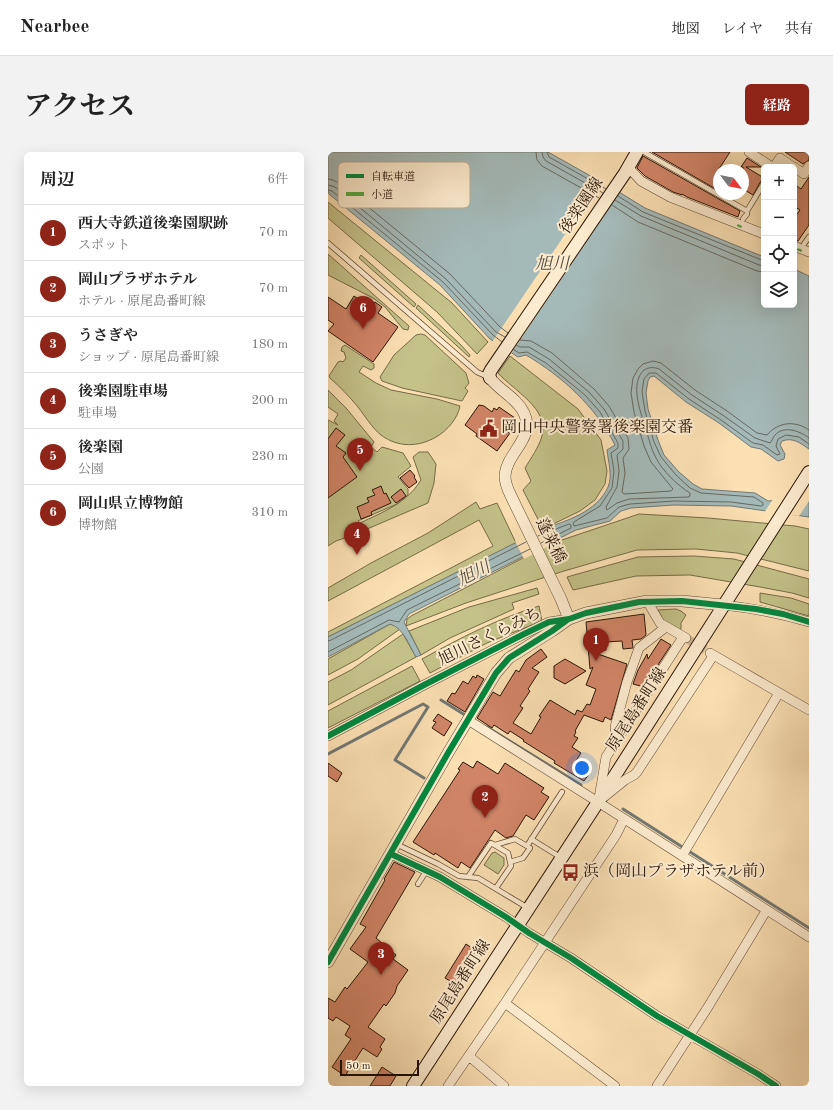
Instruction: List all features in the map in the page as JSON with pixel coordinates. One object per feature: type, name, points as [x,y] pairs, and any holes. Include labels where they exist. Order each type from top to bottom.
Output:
[{"type":"main road","name":"後楽園線","points":[[491,372],[637,152]]},
{"type":"main road","name":"原尾島番町線","points":[[414,1086],[809,472]]},
{"type":"street","points":[[749,152],[768,164]]},
{"type":"street","points":[[775,164],[780,158],[789,164]]},
{"type":"street","points":[[797,169],[804,174],[809,166]]},
{"type":"street","points":[[626,170],[641,181],[670,197],[741,222],[761,232]]},
{"type":"street","name":"蓬莱橋","points":[[491,372],[520,407],[527,421],[525,437],[508,464],[506,482],[511,496],[561,599],[569,619]]},
{"type":"street","points":[[598,802],[604,762],[616,740],[684,637],[660,623],[647,601]]},
{"type":"street","name":"旭川さくらみち","points":[[328,736],[424,684],[549,622],[569,619],[586,613],[647,601],[726,601]]},
{"type":"street","points":[[726,601],[742,607],[783,614],[809,622]]},
{"type":"street","points":[[328,962],[496,673],[509,658],[569,619]]},
{"type":"street","points":[[616,740],[615,727],[627,682],[639,648],[666,627]]},
{"type":"street","points":[[598,802],[625,780],[638,772],[712,654],[809,710]]},
{"type":"street","points":[[685,852],[779,693]]},
{"type":"street","points":[[468,720],[624,819],[685,852],[766,911],[809,938]]},
{"type":"street","points":[[448,1086],[612,841],[624,819]]},
{"type":"street","points":[[393,849],[571,958],[657,1016],[758,1074],[776,1086]]},
{"type":"street","points":[[656,1086],[690,1035],[766,911]]},
{"type":"street","points":[[505,1003],[615,1086]]},
{"type":"street","points":[[469,1056],[504,1086]]},
{"type":"lane","points":[[644,152],[747,211]]},
{"type":"lane","points":[[741,222],[761,187]]},
{"type":"lane","points":[[802,248],[809,237]]},
{"type":"lane","points":[[328,243],[477,372],[491,372]]},
{"type":"lane","points":[[527,846],[562,792]]},
{"type":"lane","points":[[495,845],[515,839],[530,848],[523,858],[510,862]]},
{"type":"lane","points":[[531,839],[561,858]]},
{"type":"lane","points":[[468,877],[491,843],[508,853],[510,862],[510,866],[496,888]]},
{"type":"lane","points":[[393,849],[430,860],[458,876],[478,878],[489,886],[496,888],[528,908]]},
{"type":"lane","points":[[418,884],[430,860]]},
{"type":"shaded area","points":[[328,202],[452,303],[488,342],[477,354],[437,312],[328,218]]},
{"type":"shaded area","points":[[328,254],[409,326],[408,330],[403,329],[385,307],[373,298],[328,275]]},
{"type":"shaded area","points":[[361,255],[416,304],[414,307],[359,258]]},
{"type":"shaded area","points":[[418,305],[460,344],[470,355],[469,357],[416,308]]},
{"type":"shaded area","points":[[416,335],[425,335],[466,373],[469,383],[465,388],[468,391],[462,401],[402,388],[382,381],[380,377],[394,355]]},
{"type":"shaded area","points":[[345,345],[374,364],[374,368],[371,370],[363,366],[359,372],[376,383],[391,390],[437,399],[460,406],[454,420],[448,428],[440,434],[423,443],[408,445],[401,444],[381,435],[351,399],[329,376],[338,362],[343,362],[346,358],[344,352],[341,351],[342,347]]},
{"type":"shaded area","points":[[510,356],[578,409],[601,440],[607,471],[605,484],[595,500],[580,511],[543,529],[523,490],[531,481],[525,468],[539,444],[543,426],[541,417],[536,409],[521,393],[498,373]]},
{"type":"shaded area","points":[[328,390],[346,408],[374,442],[371,447],[377,452],[382,447],[403,453],[411,466],[398,477],[408,489],[408,495],[398,503],[409,495],[421,480],[413,457],[419,452],[428,452],[436,464],[434,483],[428,503],[336,541],[328,546],[328,420],[338,425],[334,421],[338,414],[328,407]],"holes":[[[397,504],[386,511],[360,523],[358,521]]]},
{"type":"shaded area","points":[[476,502],[480,509],[497,503],[516,543],[328,637],[328,632],[493,546],[479,520],[328,601],[328,588],[428,533]]},
{"type":"shaded area","points":[[639,514],[708,518],[795,526],[809,529],[809,571],[737,553],[696,549],[637,550],[564,571],[466,603],[406,626],[407,619],[411,616],[550,544]]},
{"type":"shaded area","points":[[694,556],[734,559],[809,579],[809,598],[792,593],[690,575],[636,576],[573,590],[567,577],[638,557]]},
{"type":"shaded area","points":[[537,588],[539,594],[512,603],[514,609],[450,638],[421,655],[409,631],[469,607]]},
{"type":"shaded area","points":[[760,593],[791,598],[809,604],[809,616],[760,602]]},
{"type":"shaded area","points":[[539,606],[542,621],[487,643],[430,673],[422,659],[479,630],[523,611]]},
{"type":"shaded area","points":[[676,609],[686,615],[681,623],[681,629],[678,630],[663,620],[658,610]]},
{"type":"shaded area","points":[[390,624],[395,625],[400,629],[358,659],[328,675],[328,659]]},
{"type":"shaded area","points":[[403,634],[416,657],[328,705],[328,682],[351,670]]},
{"type":"shaded area","points":[[412,666],[420,681],[328,728],[328,711]]},
{"type":"shaded area","points":[[495,852],[504,858],[504,865],[498,874],[484,865],[492,853]]},
{"type":"water","name":"旭川","points":[[328,152],[548,152],[645,208],[761,256],[761,308],[797,308],[797,270],[809,276],[809,449],[793,440],[782,441],[780,445],[785,454],[784,459],[778,461],[761,449],[751,447],[719,423],[686,402],[654,376],[650,377],[648,381],[646,393],[648,409],[664,455],[679,472],[693,484],[702,489],[755,493],[768,501],[781,500],[791,492],[809,463],[809,517],[731,506],[674,505],[631,508],[621,511],[610,521],[576,530],[409,614],[404,622],[421,655],[416,657],[403,633],[395,626],[390,624],[328,657],[328,637],[543,529],[571,519],[589,509],[603,496],[608,487],[610,473],[607,450],[615,445],[607,431],[588,405],[565,383],[526,355],[518,357],[490,339],[440,285],[346,208],[470,208],[470,162],[338,162],[338,201],[329,194]]},
{"type":"pier","points":[[602,180],[621,191],[510,355],[492,342]]},
{"type":"pier","points":[[809,461],[809,501],[799,516],[764,513],[773,499],[780,498],[789,490]]},
{"type":"pier","points":[[542,528],[551,545],[524,559],[515,541]]},
{"type":"building","points":[[652,152],[730,152],[722,164],[713,164],[713,188]]},
{"type":"building","points":[[785,152],[809,152],[809,160],[803,164]]},
{"type":"building","points":[[643,156],[713,196],[713,200],[721,200],[740,211],[738,217],[682,194],[673,192],[645,176],[637,168]]},
{"type":"building","points":[[747,158],[761,167],[749,167],[749,164],[743,164]]},
{"type":"building","points":[[749,169],[761,176],[761,181],[753,195],[749,193]]},
{"type":"building","points":[[809,177],[809,225],[798,241],[797,214],[800,210],[797,208],[797,186],[801,189]]},
{"type":"building","points":[[354,296],[371,308],[375,302],[382,307],[378,313],[398,327],[373,362],[328,331],[334,324],[328,320],[328,297],[346,309]]},
{"type":"building","name":"岡山中央警察署後楽園交番","points":[[479,405],[484,406],[492,412],[494,408],[497,410],[499,407],[515,418],[506,431],[510,433],[497,451],[476,436],[477,434],[465,425]]},
{"type":"building","points":[[336,428],[345,435],[336,446],[346,453],[343,457],[357,477],[328,498],[328,439]]},
{"type":"building","points":[[410,470],[415,476],[414,477],[417,482],[409,488],[400,478]]},
{"type":"building","points":[[381,486],[384,494],[386,493],[391,503],[371,512],[372,515],[361,519],[357,507],[369,502],[367,498],[375,495],[372,490]]},
{"type":"building","points":[[401,489],[406,496],[396,503],[391,497]]},
{"type":"building","points":[[644,614],[646,635],[641,639],[632,640],[633,648],[623,649],[622,641],[606,642],[606,650],[592,652],[627,664],[611,720],[605,717],[603,722],[584,715],[575,731],[574,736],[578,738],[572,747],[581,753],[574,764],[589,774],[584,781],[554,763],[555,761],[510,731],[508,734],[494,725],[492,728],[477,718],[493,692],[500,696],[516,670],[519,672],[526,660],[541,649],[547,657],[532,668],[539,672],[528,689],[530,691],[520,706],[523,708],[513,723],[531,734],[541,717],[539,716],[550,700],[575,715],[577,710],[582,712],[587,704],[590,705],[596,689],[586,685],[593,667],[590,669],[586,622]]},
{"type":"building","points":[[661,639],[671,645],[650,677],[648,675],[644,687],[633,684],[638,670],[647,654],[648,659]]},
{"type":"building","points":[[565,659],[586,671],[565,684],[554,678],[554,666]]},
{"type":"building","points":[[477,675],[484,679],[465,712],[447,701],[452,693],[455,694],[463,681],[468,684],[473,676],[476,678]]},
{"type":"building","points":[[438,714],[452,723],[444,736],[432,728],[436,722],[433,721]]},
{"type":"building","points":[[477,761],[498,774],[505,763],[544,788],[541,792],[549,797],[534,820],[526,815],[513,836],[506,838],[495,830],[470,868],[461,862],[458,868],[435,853],[434,855],[413,842],[460,770],[458,769],[463,762],[473,768]]},
{"type":"building","points":[[328,763],[342,773],[337,782],[328,776]]},
{"type":"building","points":[[394,862],[415,872],[376,938],[396,955],[393,959],[408,970],[386,1006],[384,1004],[368,1027],[385,1039],[380,1047],[382,1049],[377,1057],[363,1048],[345,1076],[332,1067],[351,1039],[345,1035],[350,1026],[336,1017],[333,1021],[328,1018],[328,998],[335,1002],[345,987],[347,989],[368,962],[350,949],[366,927],[360,924]]},
{"type":"building","points":[[466,944],[478,952],[457,985],[445,978]]},
{"type":"building","points":[[382,1067],[396,1076],[390,1086],[370,1086]]},
{"type":"waterway","points":[[441,700],[465,715]]},
{"type":"waterway","points":[[328,754],[423,704],[428,707],[395,760],[424,778]]},
{"type":"waterway","points":[[487,727],[581,785]]},
{"type":"waterway","points":[[623,809],[809,928]]},
{"type":"tunnel","points":[[686,638],[710,653]]},
{"type":"cycle path","points":[[328,736],[424,685],[549,622],[569,619],[586,613],[639,602],[682,601],[756,609],[783,614],[809,622]]},
{"type":"cycle path","points":[[328,962],[448,753],[496,673],[509,658],[567,620]]},
{"type":"cycle path","points":[[391,854],[440,877],[571,958],[657,1016],[758,1074],[776,1086]]},
{"type":"place","name":"岡山県立博物館","points":[[363,329]]},
{"type":"place","name":"岡山中央警察署後楽園交番","points":[[488,428]]},
{"type":"place","name":"後楽園","points":[[360,471]]},
{"type":"place","name":"後楽園駐車場","points":[[357,555]]},
{"type":"place","name":"西大寺鉄道後楽園駅跡","points":[[596,661]]},
{"type":"place","name":"岡山プラザホテル","points":[[485,818]]},
{"type":"place","name":"浜（岡山プラザホテル前）","points":[[570,872]]},
{"type":"place","name":"うさぎや","points":[[381,975]]}]
